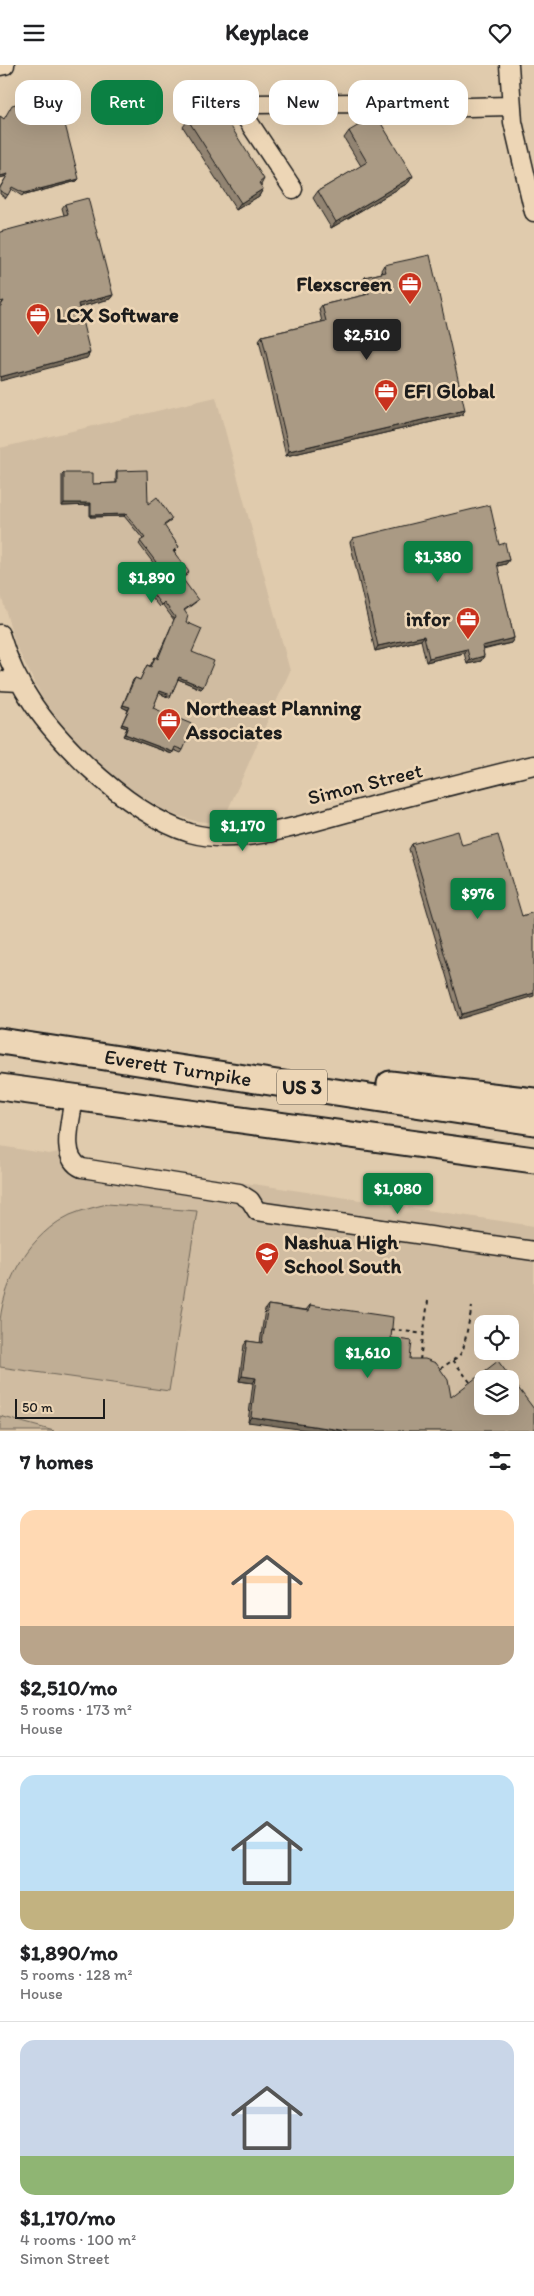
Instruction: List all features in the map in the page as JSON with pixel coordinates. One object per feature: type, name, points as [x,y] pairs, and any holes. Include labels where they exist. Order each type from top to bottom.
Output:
[{"type":"highway","name":"Everett Turnpike","points":[[0,1041],[534,1122]]},
{"type":"highway","points":[[69,1051],[534,1101]]},
{"type":"highway","name":"Everett Turnpike","points":[[0,1087],[534,1161]]},
{"type":"street","points":[[0,66],[5,65]]},
{"type":"street","points":[[509,65],[510,106],[534,212]]},
{"type":"street","points":[[293,189],[246,118],[249,108],[254,105],[352,103],[427,108],[510,106]]},
{"type":"street","name":"Simon Street","points":[[0,634],[20,682],[46,724],[105,782],[164,823],[192,833],[220,837],[276,830],[534,765]]},
{"type":"street","points":[[0,681],[20,682]]},
{"type":"street","points":[[74,1097],[68,1150],[70,1159],[79,1167],[239,1193],[250,1200],[257,1211],[534,1251]]},
{"type":"path","points":[[426,1363],[420,1360],[428,1301]]},
{"type":"path","points":[[433,1365],[441,1370],[463,1350],[472,1307]]},
{"type":"path","points":[[389,1329],[424,1334]]},
{"type":"path","points":[[454,1360],[471,1383]]},
{"type":"shaded area","points":[[216,397],[290,671],[222,823],[195,821],[169,813],[123,785],[71,737],[44,701],[16,646],[0,592],[0,448]]},
{"type":"shaded area","name":"Nashua High School South","points":[[0,1146],[49,1154],[73,1149],[78,1158],[534,1226],[534,1431],[0,1431]]},
{"type":"shaded area","points":[[107,1204],[197,1211],[169,1391],[0,1367],[0,1320],[3,1304],[14,1273],[22,1259],[32,1245],[56,1223],[75,1213]]},
{"type":"shaded area","points":[[0,1416],[54,1431],[0,1431]]},
{"type":"building","points":[[15,104],[15,125],[65,125],[79,179],[24,193],[12,187],[8,195],[0,191],[8,174],[0,176],[0,116],[4,119],[12,105]]},
{"type":"building","points":[[191,125],[230,125],[264,179],[259,183],[263,189],[241,203]]},
{"type":"building","points":[[359,125],[382,125],[413,176],[336,222],[318,191],[367,162],[349,131]]},
{"type":"building","points":[[88,198],[113,295],[78,304],[90,353],[0,377],[0,307],[4,301],[0,302],[0,232],[68,214],[65,204]]},
{"type":"building","points":[[430,255],[465,410],[289,451],[262,336],[326,321],[322,305],[369,294],[365,277],[386,272],[384,265]]},
{"type":"building","points":[[147,470],[148,504],[157,497],[172,519],[164,525],[179,547],[173,551],[189,572],[182,578],[198,600],[184,610],[188,616],[186,622],[202,629],[192,652],[214,661],[203,687],[179,677],[171,695],[160,691],[153,708],[194,725],[183,750],[175,747],[173,752],[125,734],[128,726],[122,724],[130,707],[123,705],[135,678],[140,680],[147,665],[151,667],[155,657],[158,659],[175,617],[164,602],[161,605],[153,594],[165,585],[151,566],[156,562],[140,541],[145,538],[126,514],[91,515],[91,503],[64,503],[64,473],[93,473],[93,484],[117,483],[117,471]]},
{"type":"building","points":[[490,505],[499,545],[505,543],[509,560],[497,563],[514,638],[482,646],[484,656],[470,660],[467,649],[429,658],[424,636],[378,646],[353,538]]},
{"type":"building","points":[[458,831],[462,845],[498,835],[522,916],[534,912],[534,993],[462,1014],[412,844]]},
{"type":"building","name":"Nashua High School South","points":[[268,1305],[309,1311],[310,1305],[393,1317],[391,1338],[412,1341],[410,1359],[425,1359],[436,1363],[448,1380],[451,1397],[474,1379],[474,1415],[519,1415],[519,1389],[534,1409],[534,1431],[348,1431],[251,1417],[256,1378],[242,1376],[247,1341],[262,1343]]},
{"type":"building","name":"Nashua High School South","points":[[498,1361],[505,1370],[486,1370]]},
{"type":"place","name":"Flexscreen","points":[[410,305]]},
{"type":"place","name":"LCX Software","points":[[38,336]]},
{"type":"place","name":"EFI Global","points":[[386,412]]},
{"type":"place","name":"infor","points":[[468,640]]},
{"type":"place","name":"Northeast Planning Associates","points":[[169,741]]},
{"type":"place","name":"Nashua High School South","points":[[267,1275]]}]
